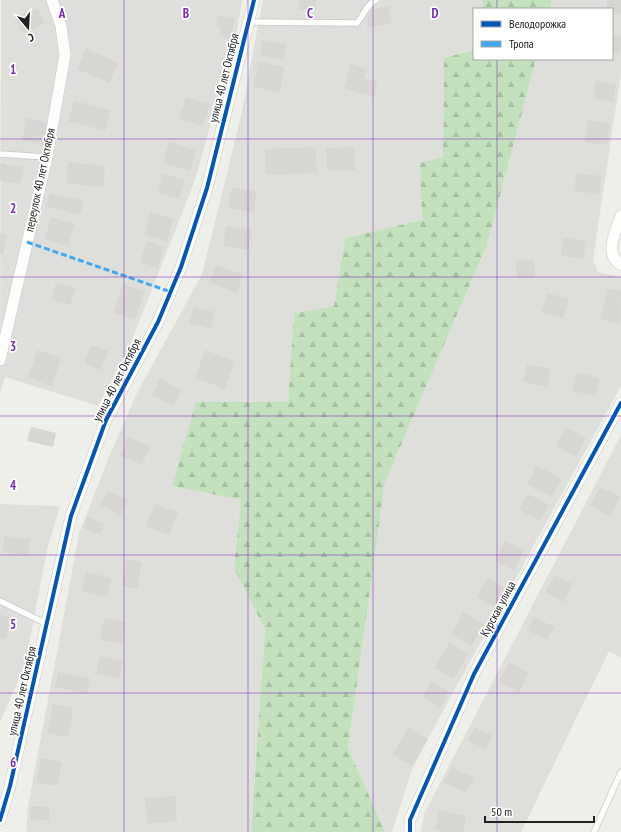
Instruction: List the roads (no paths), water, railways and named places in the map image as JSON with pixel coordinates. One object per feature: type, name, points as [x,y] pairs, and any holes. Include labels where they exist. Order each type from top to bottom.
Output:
[{"type":"street","name":"переулок 40 лет Октября","points":[[0,360],[47,157],[65,55],[61,26],[52,0]]},
{"type":"street","name":"улица 40 лет Октября","points":[[0,820],[10,786],[48,624],[71,516],[106,420],[158,322],[181,267],[207,188],[254,0]]},
{"type":"street","points":[[621,216],[611,250],[616,262],[621,265]]},
{"type":"street","name":"Курская улица","points":[[410,832],[410,820],[474,674],[621,403]]},
{"type":"lane","points":[[248,22],[357,23],[365,8],[376,0]]},
{"type":"lane","points":[[0,154],[47,157]]},
{"type":"lane","points":[[0,601],[48,624]]},
{"type":"lane","points":[[594,832],[621,772]]}]
